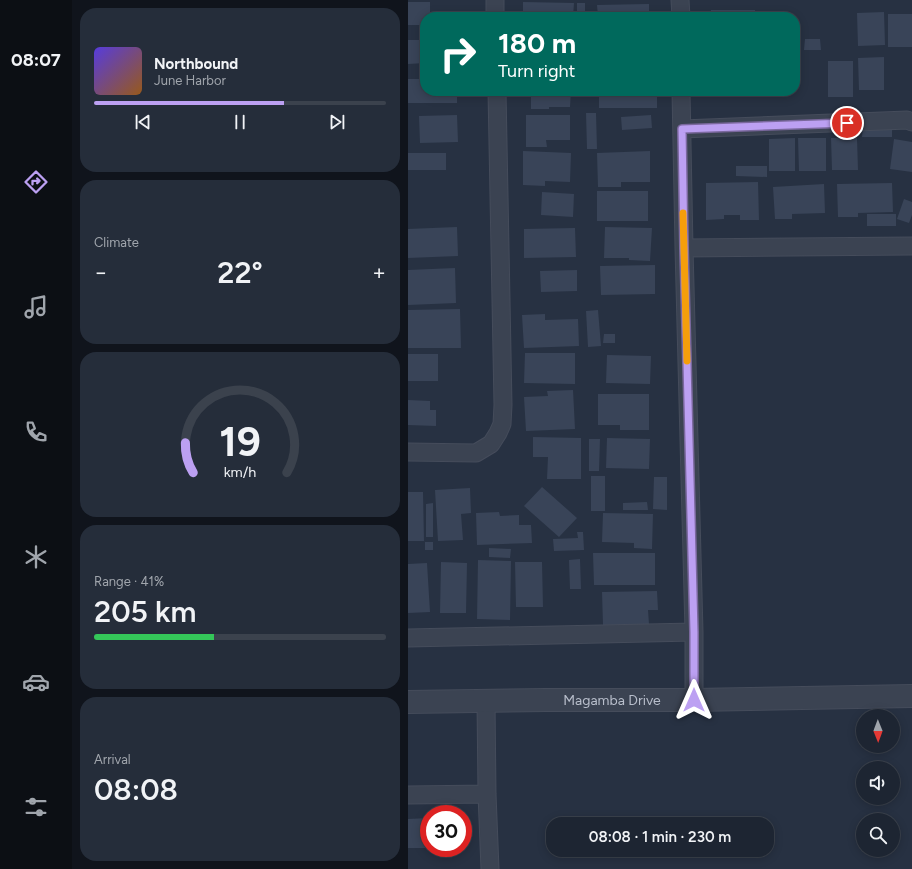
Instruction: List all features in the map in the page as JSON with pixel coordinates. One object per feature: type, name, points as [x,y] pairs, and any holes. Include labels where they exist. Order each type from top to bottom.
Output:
[{"type":"street","points":[[495,0],[496,12]]},
{"type":"street","points":[[680,0],[680,12]]},
{"type":"street","points":[[408,452],[476,453],[491,444],[502,424],[503,405],[497,96]]},
{"type":"street","points":[[682,96],[684,248],[694,632],[694,700]]},
{"type":"street","points":[[682,129],[907,120],[912,122]]},
{"type":"street","points":[[684,248],[912,246]]},
{"type":"street","points":[[408,638],[694,632]]},
{"type":"street","name":"Magamba Drive","points":[[408,702],[694,700],[912,696]]},
{"type":"street","points":[[486,701],[487,794],[490,869]]},
{"type":"street","points":[[408,795],[487,794]]},
{"type":"building","points":[[408,2],[430,2],[430,12],[420,12],[420,25],[408,25]]},
{"type":"building","points":[[523,2],[574,3],[573,12],[523,12]]},
{"type":"building","points":[[577,3],[585,3],[585,12],[577,12]]},
{"type":"building","points":[[649,4],[649,12],[598,12],[597,5]]},
{"type":"building","points":[[711,10],[755,10],[755,12],[711,12]]},
{"type":"building","points":[[884,12],[885,45],[858,46],[857,13]]},
{"type":"building","points":[[888,14],[912,14],[912,47],[888,47]]},
{"type":"building","points":[[805,39],[820,39],[821,50],[804,50]]},
{"type":"building","points":[[408,40],[420,40],[420,63],[408,64]]},
{"type":"building","points":[[884,57],[884,90],[859,90],[858,58]]},
{"type":"building","points":[[828,61],[853,61],[853,97],[828,97]]},
{"type":"building","points":[[408,79],[420,79],[420,96],[457,96],[457,103],[408,103]]},
{"type":"building","points":[[531,96],[571,96],[570,107],[531,109]]},
{"type":"building","points":[[599,96],[657,96],[657,108],[599,108]]},
{"type":"building","points":[[586,113],[596,113],[597,149],[587,149]]},
{"type":"building","points":[[457,115],[458,142],[420,143],[419,116]]},
{"type":"building","points":[[526,115],[570,115],[570,140],[546,140],[547,147],[526,147]]},
{"type":"building","points":[[651,115],[652,128],[622,130],[621,117]]},
{"type":"building","points":[[863,126],[892,126],[892,137],[862,137]]},
{"type":"building","points":[[795,138],[795,171],[769,171],[769,139]]},
{"type":"building","points":[[798,138],[826,138],[826,171],[799,171]]},
{"type":"building","points":[[831,138],[857,138],[858,170],[832,170]]},
{"type":"building","points":[[894,139],[912,142],[912,172],[890,169]]},
{"type":"building","points":[[523,151],[571,153],[570,182],[545,181],[545,186],[523,185]]},
{"type":"building","points":[[650,151],[650,182],[621,182],[621,187],[598,187],[597,153]]},
{"type":"building","points":[[408,153],[446,153],[446,170],[408,170]]},
{"type":"building","points":[[736,166],[767,166],[767,177],[736,176]]},
{"type":"building","points":[[758,182],[759,220],[740,220],[740,215],[724,215],[724,219],[706,220],[706,183]]},
{"type":"building","points":[[892,183],[893,212],[858,213],[858,217],[838,217],[837,184]]},
{"type":"building","points":[[824,184],[825,213],[792,214],[792,219],[775,219],[773,187]]},
{"type":"building","points":[[597,191],[648,191],[648,221],[597,221]]},
{"type":"building","points":[[542,192],[574,194],[573,217],[541,215]]},
{"type":"building","points":[[904,199],[912,202],[912,215],[909,223],[897,219]]},
{"type":"building","points":[[867,214],[896,214],[896,226],[867,226]]},
{"type":"building","points":[[457,227],[458,256],[408,258],[408,229]]},
{"type":"building","points":[[605,227],[652,228],[650,261],[629,260],[629,258],[604,258]]},
{"type":"building","points":[[575,228],[576,257],[524,258],[524,229]]},
{"type":"building","points":[[655,265],[655,294],[601,295],[600,266]]},
{"type":"building","points":[[455,268],[456,303],[408,305],[408,270]]},
{"type":"building","points":[[577,270],[577,291],[541,292],[540,271]]},
{"type":"building","points":[[460,309],[461,348],[408,348],[408,310]]},
{"type":"building","points":[[598,310],[601,346],[588,347],[586,311]]},
{"type":"building","points":[[545,314],[545,320],[578,319],[579,346],[524,348],[522,315]]},
{"type":"building","points":[[604,334],[615,334],[615,343],[603,343]]},
{"type":"building","points":[[525,353],[575,353],[575,384],[524,383]]},
{"type":"building","points":[[408,354],[438,354],[438,381],[408,381]]},
{"type":"building","points":[[607,355],[651,356],[650,384],[606,383]]},
{"type":"building","points":[[573,390],[575,429],[526,431],[524,397],[548,396],[547,391]]},
{"type":"building","points":[[598,394],[649,394],[649,430],[620,430],[620,425],[598,425]]},
{"type":"building","points":[[408,400],[430,401],[430,410],[436,410],[436,426],[408,425]]},
{"type":"building","points":[[533,437],[581,438],[581,479],[547,479],[548,457],[533,457]]},
{"type":"building","points":[[607,438],[650,439],[649,469],[606,468]]},
{"type":"building","points":[[589,439],[600,439],[599,471],[589,471]]},
{"type":"building","points":[[591,476],[605,476],[605,511],[591,511]]},
{"type":"building","points":[[654,477],[667,477],[667,510],[653,509]]},
{"type":"building","points":[[542,487],[577,518],[559,537],[524,506]]},
{"type":"building","points":[[470,488],[471,513],[461,514],[463,540],[438,541],[435,490]]},
{"type":"building","points":[[408,492],[423,492],[424,541],[408,541]]},
{"type":"building","points":[[647,502],[648,510],[623,510],[623,503]]},
{"type":"building","points":[[433,503],[433,537],[426,537],[426,504]]},
{"type":"building","points":[[499,512],[500,516],[519,515],[519,525],[531,525],[532,543],[477,545],[476,513]]},
{"type":"building","points":[[603,513],[653,514],[652,549],[634,548],[634,543],[602,542]]},
{"type":"building","points":[[577,532],[583,532],[584,550],[554,551],[553,539],[578,538]]},
{"type":"building","points":[[425,542],[433,542],[433,550],[425,550]]},
{"type":"building","points":[[489,548],[511,549],[510,558],[489,557]]},
{"type":"building","points":[[593,553],[655,553],[655,585],[594,585]]},
{"type":"building","points":[[580,559],[581,589],[570,589],[569,560]]},
{"type":"building","points":[[478,560],[511,561],[510,620],[477,619]]},
{"type":"building","points":[[441,562],[467,563],[466,613],[440,613]]},
{"type":"building","points":[[515,562],[542,562],[543,607],[516,607]]},
{"type":"building","points":[[427,563],[430,612],[408,613],[408,564]]},
{"type":"building","points":[[657,591],[658,610],[648,610],[649,624],[603,625],[602,592]]},
{"type":"building","points":[[420,818],[420,848],[408,848],[408,819]]},
{"type":"slow traffic","points":[[683,213],[687,361]]},
{"type":"route","points":[[694,700],[694,632],[682,129],[847,123]]}]
